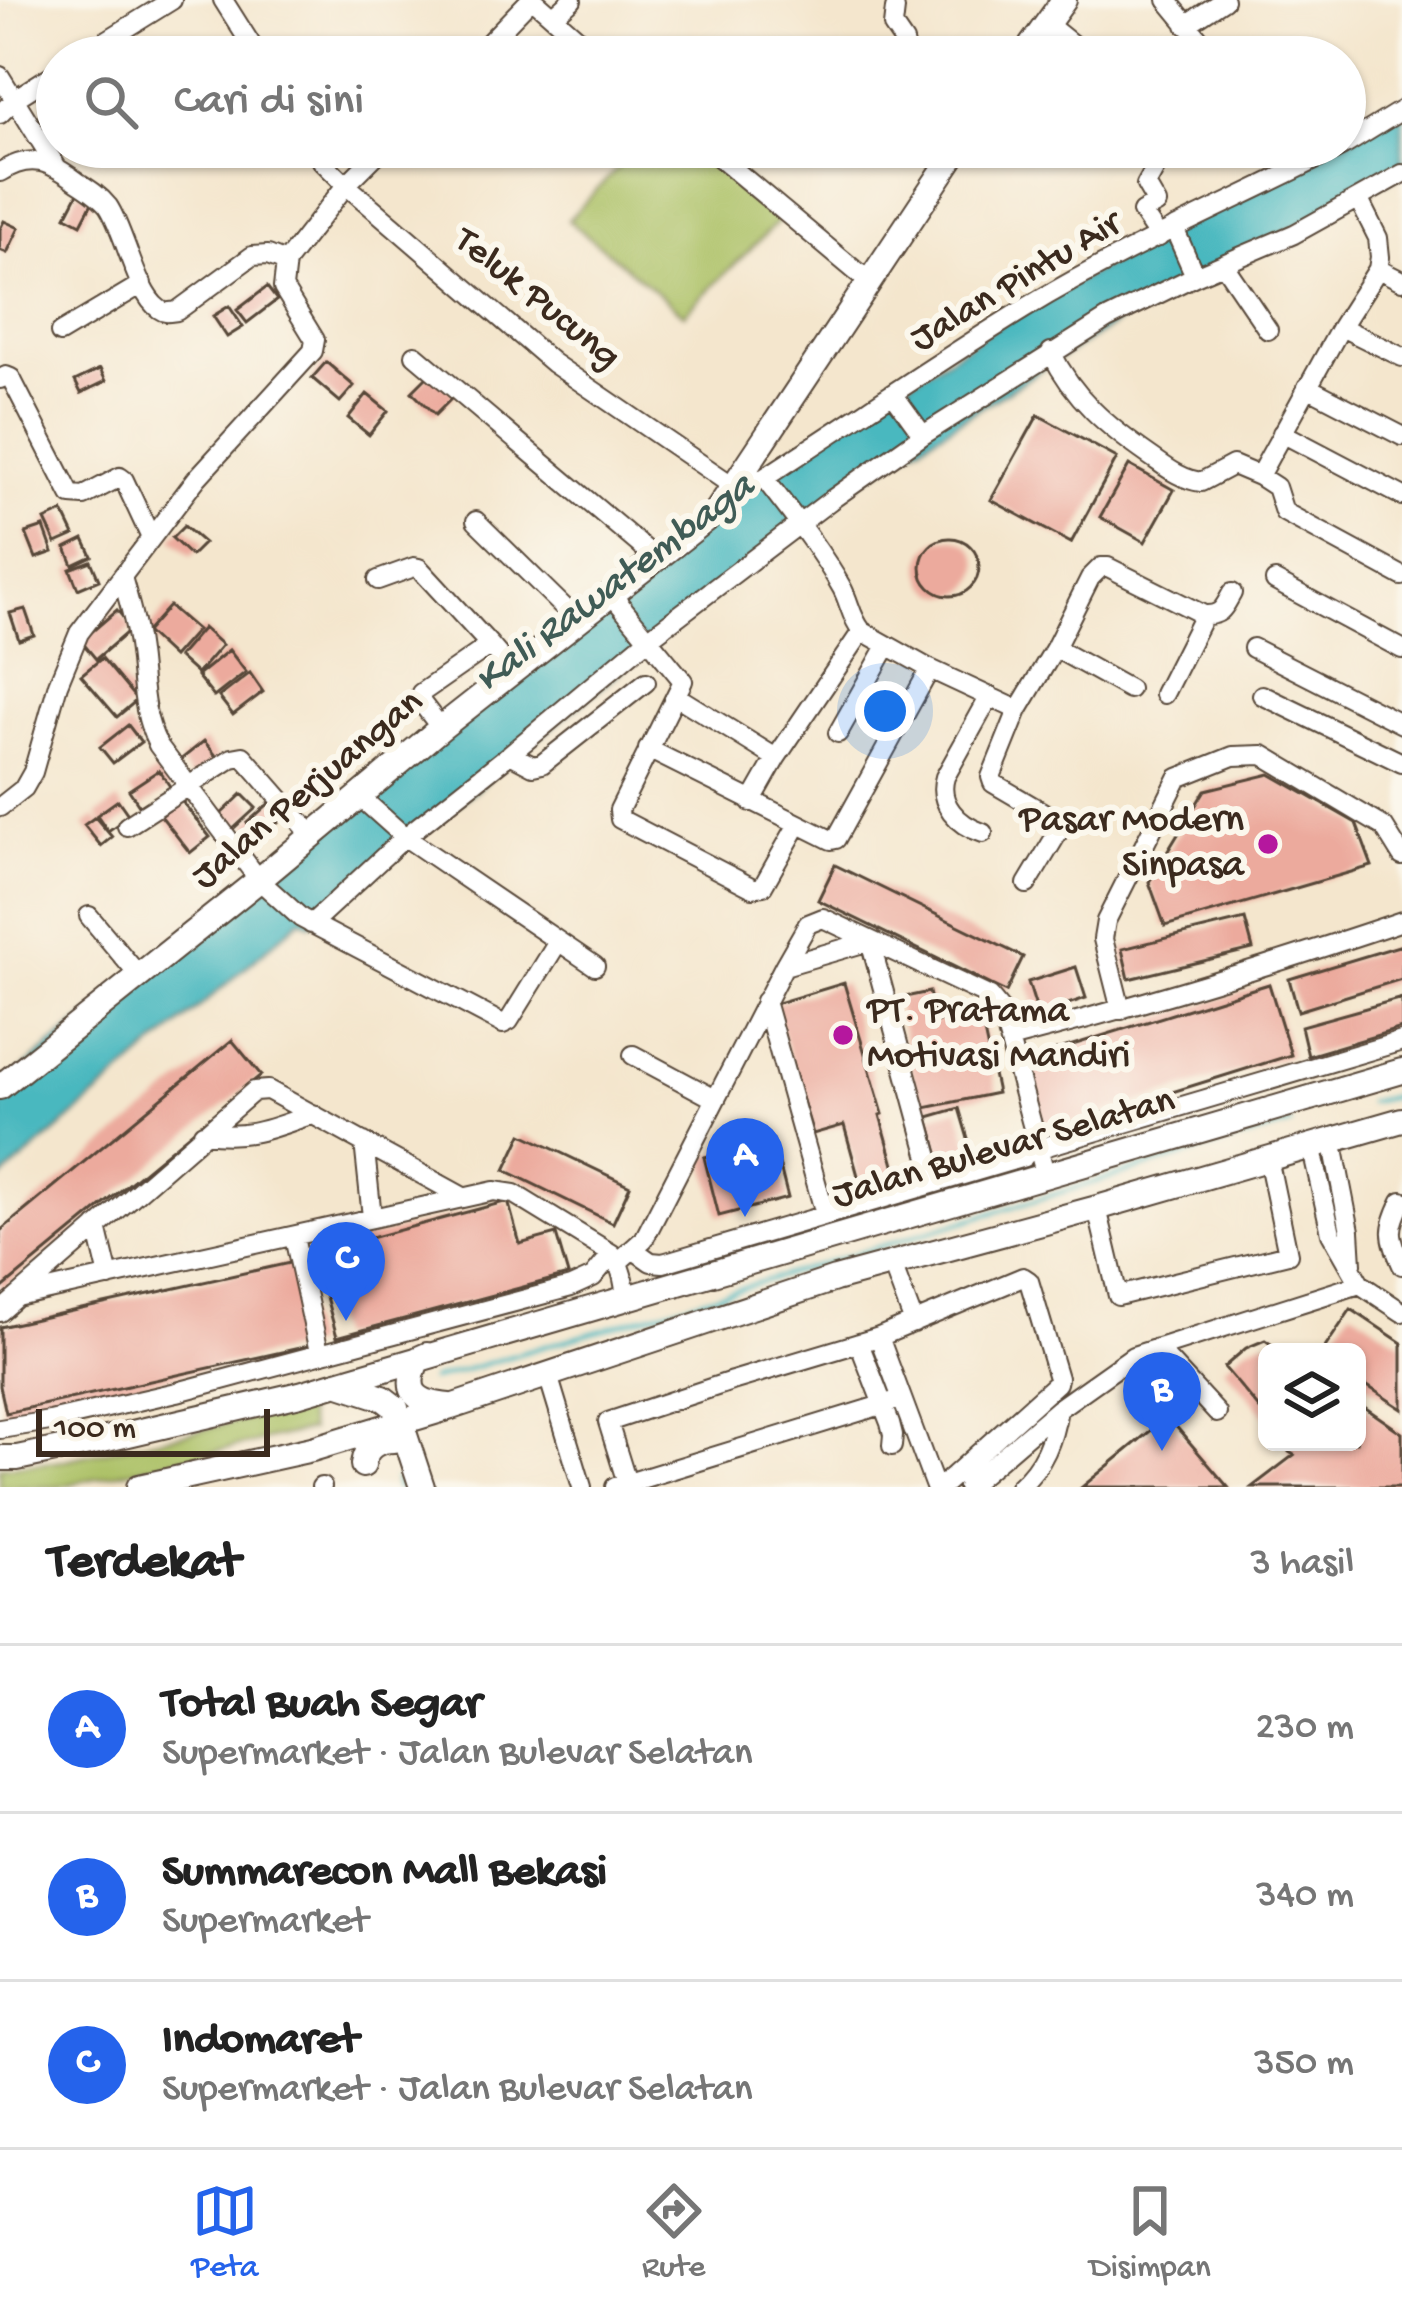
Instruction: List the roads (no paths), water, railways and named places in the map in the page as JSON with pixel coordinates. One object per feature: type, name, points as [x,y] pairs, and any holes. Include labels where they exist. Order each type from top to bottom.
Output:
[{"type":"main road","points":[[1039,36],[1064,0]]},
{"type":"main road","name":"Jalan Perjuangan","points":[[0,1088],[264,886],[312,836],[365,801],[441,728],[577,620],[616,600],[717,511],[944,168]]},
{"type":"main road","name":"Jalan Bulevar Selatan","points":[[0,1458],[94,1442],[337,1383],[1402,1071]]},
{"type":"main road","name":"Jalan Bulevar Selatan","points":[[139,1487],[227,1477],[354,1436],[406,1433],[451,1407],[835,1279],[1402,1120]]},
{"type":"main road","points":[[432,1353],[418,1359],[412,1371],[416,1396],[425,1404],[451,1407]]},
{"type":"main road","points":[[337,1383],[383,1398],[396,1408],[422,1487]]},
{"type":"main road","points":[[366,1476],[364,1455],[370,1447],[406,1433]]},
{"type":"main road","points":[[354,1436],[366,1476]]},
{"type":"street","points":[[114,36],[172,0]]},
{"type":"street","points":[[223,0],[246,36]]},
{"type":"street","points":[[496,36],[532,0],[574,36]]},
{"type":"street","points":[[554,16],[572,0]]},
{"type":"street","points":[[1167,0],[1196,36]]},
{"type":"street","points":[[1186,25],[1224,0]]},
{"type":"street","points":[[895,9],[892,26],[900,36]]},
{"type":"street","points":[[1047,25],[1061,36]]},
{"type":"street","points":[[0,76],[36,132]]},
{"type":"street","points":[[0,114],[36,85]]},
{"type":"street","name":"Jalan Pintu Air","points":[[1366,132],[1402,110]]},
{"type":"street","points":[[0,172],[20,162],[36,161]]},
{"type":"street","points":[[59,168],[106,204],[156,308],[177,311],[252,256],[268,255],[286,262]]},
{"type":"street","name":"Teluk Pucung","points":[[329,168],[553,363],[733,486]]},
{"type":"street","points":[[0,807],[29,780],[68,656],[80,633],[196,478],[313,351],[315,340],[283,288],[286,262],[363,168]]},
{"type":"street","points":[[732,168],[870,279]]},
{"type":"street","points":[[1155,168],[1146,184],[1157,204],[1142,212],[1171,237],[1194,274]]},
{"type":"street","name":"Jalan Pintu Air","points":[[733,486],[764,478],[897,400],[1025,309],[1302,168]]},
{"type":"street","points":[[306,921],[401,833],[511,754],[646,636],[921,432],[1127,308],[1194,274],[1281,241],[1402,175]]},
{"type":"street","points":[[1259,476],[1378,268],[1378,238],[1359,200]]},
{"type":"street","points":[[1224,265],[1268,330]]},
{"type":"street","points":[[1378,268],[1402,281]]},
{"type":"street","points":[[60,333],[142,284]]},
{"type":"street","points":[[1341,327],[1402,357]]},
{"type":"street","points":[[1052,352],[1098,418],[1180,477],[1206,481],[1233,465],[1259,476],[1276,487],[1284,512],[1402,576]]},
{"type":"street","points":[[415,355],[658,560]]},
{"type":"street","points":[[0,379],[11,378],[71,495],[84,496],[120,477],[151,538]]},
{"type":"street","points":[[1307,387],[1402,436]]},
{"type":"street","points":[[897,400],[921,432]]},
{"type":"street","points":[[1282,433],[1402,496]]},
{"type":"street","points":[[764,478],[842,588],[862,631],[1018,710]]},
{"type":"street","points":[[476,521],[577,620]]},
{"type":"street","points":[[1028,884],[1063,824],[993,783],[992,777],[1018,710],[1090,578],[1101,567],[1108,567],[1204,615],[1222,612],[1232,593]]},
{"type":"street","points":[[378,580],[419,568],[512,671]]},
{"type":"street","points":[[122,577],[136,632],[148,727],[264,886],[306,921],[503,1024],[509,1022],[558,942]]},
{"type":"street","points":[[1275,581],[1402,649]]},
{"type":"street","points":[[616,600],[683,678],[619,810],[620,819],[753,889],[763,886],[797,826]]},
{"type":"street","points":[[1164,694],[1204,615]]},
{"type":"street","points":[[751,802],[862,631]]},
{"type":"street","points":[[441,728],[422,702],[422,693],[490,645]]},
{"type":"street","points":[[838,733],[887,646]]},
{"type":"street","points":[[1054,648],[1129,688]]},
{"type":"street","points":[[1253,648],[1402,724]]},
{"type":"street","points":[[648,749],[826,840],[836,839],[930,668]]},
{"type":"street","points":[[511,754],[533,766],[542,764],[646,682]]},
{"type":"street","points":[[1262,694],[1402,764]]},
{"type":"street","points":[[676,696],[776,758]]},
{"type":"street","points":[[983,833],[969,829],[944,801],[941,790],[990,696]]},
{"type":"street","points":[[1121,1010],[1103,939],[1106,921],[1178,778],[1233,756],[1263,755],[1384,827],[1402,856]]},
{"type":"street","points":[[127,826],[242,756],[312,836]]},
{"type":"street","points":[[365,801],[401,833],[595,966]]},
{"type":"street","points":[[89,916],[140,977]]},
{"type":"street","points":[[0,1429],[177,1392],[571,1287],[593,1277],[644,1239],[784,966],[808,924],[823,918],[990,997],[1000,1009],[1009,1039],[1031,1153],[1046,1177]]},
{"type":"street","points":[[1009,1039],[1121,1010],[1402,920]]},
{"type":"street","points":[[784,966],[869,941]]},
{"type":"street","points":[[869,941],[936,1184]]},
{"type":"street","points":[[765,1001],[826,1214]]},
{"type":"street","points":[[17,1297],[494,1191],[514,1194],[621,1256],[663,1263],[1402,1040]]},
{"type":"street","points":[[633,1055],[715,1100]]},
{"type":"street","points":[[0,1312],[254,1091],[268,1090],[463,1197]]},
{"type":"street","points":[[203,1133],[253,1135],[313,1114]]},
{"type":"street","points":[[364,1142],[372,1217]]},
{"type":"street","points":[[1321,1142],[1350,1232],[1356,1277],[1402,1312]]},
{"type":"street","points":[[1097,1208],[1118,1296],[1288,1254],[1268,1158]]},
{"type":"street","points":[[1402,1201],[1390,1235],[1402,1265]]},
{"type":"street","points":[[97,1227],[109,1277]]},
{"type":"street","points":[[294,1237],[319,1352]]},
{"type":"street","points":[[621,1256],[626,1297]]},
{"type":"street","points":[[892,1264],[914,1323]]},
{"type":"street","points":[[967,1487],[1058,1408],[1133,1356],[1356,1277]]},
{"type":"street","points":[[869,1340],[891,1401],[938,1487],[1058,1383],[1026,1278],[869,1340],[608,1422],[621,1485],[891,1401]]},
{"type":"street","points":[[1157,1348],[1217,1413]]},
{"type":"street","points":[[548,1375],[582,1487]]},
{"type":"street","points":[[177,1392],[213,1413]]},
{"type":"street","points":[[151,1398],[181,1420]]},
{"type":"street","points":[[891,1401],[892,1447]]},
{"type":"street","points":[[1019,1487],[1049,1448],[1058,1408]]},
{"type":"street","points":[[50,1421],[94,1442]]},
{"type":"water","points":[[1402,110],[1402,174],[1185,281],[831,500],[311,924],[301,919],[0,1180],[0,1087],[753,481],[1025,309],[1292,168],[1366,168],[1366,129]]},
{"type":"waterway","points":[[1369,1102],[1402,1095]]},
{"type":"waterway","points":[[431,1380],[1291,1124]]},
{"type":"waterway","points":[[395,1480],[397,1487]]},
{"type":"place","name":"Pasar Modern Sinpasa","points":[[1268,844]]},
{"type":"place","name":"PT. Pratama Motivasi Mandiri","points":[[843,1035]]},
{"type":"place","name":"Total Buah Segar","points":[[745,1217]]},
{"type":"place","name":"Indomaret","points":[[346,1321]]},
{"type":"place","name":"Summarecon Mall Bekasi","points":[[1162,1451]]},
{"type":"water label","name":"Kali Rawatembaga","points":[[616,585]]}]
